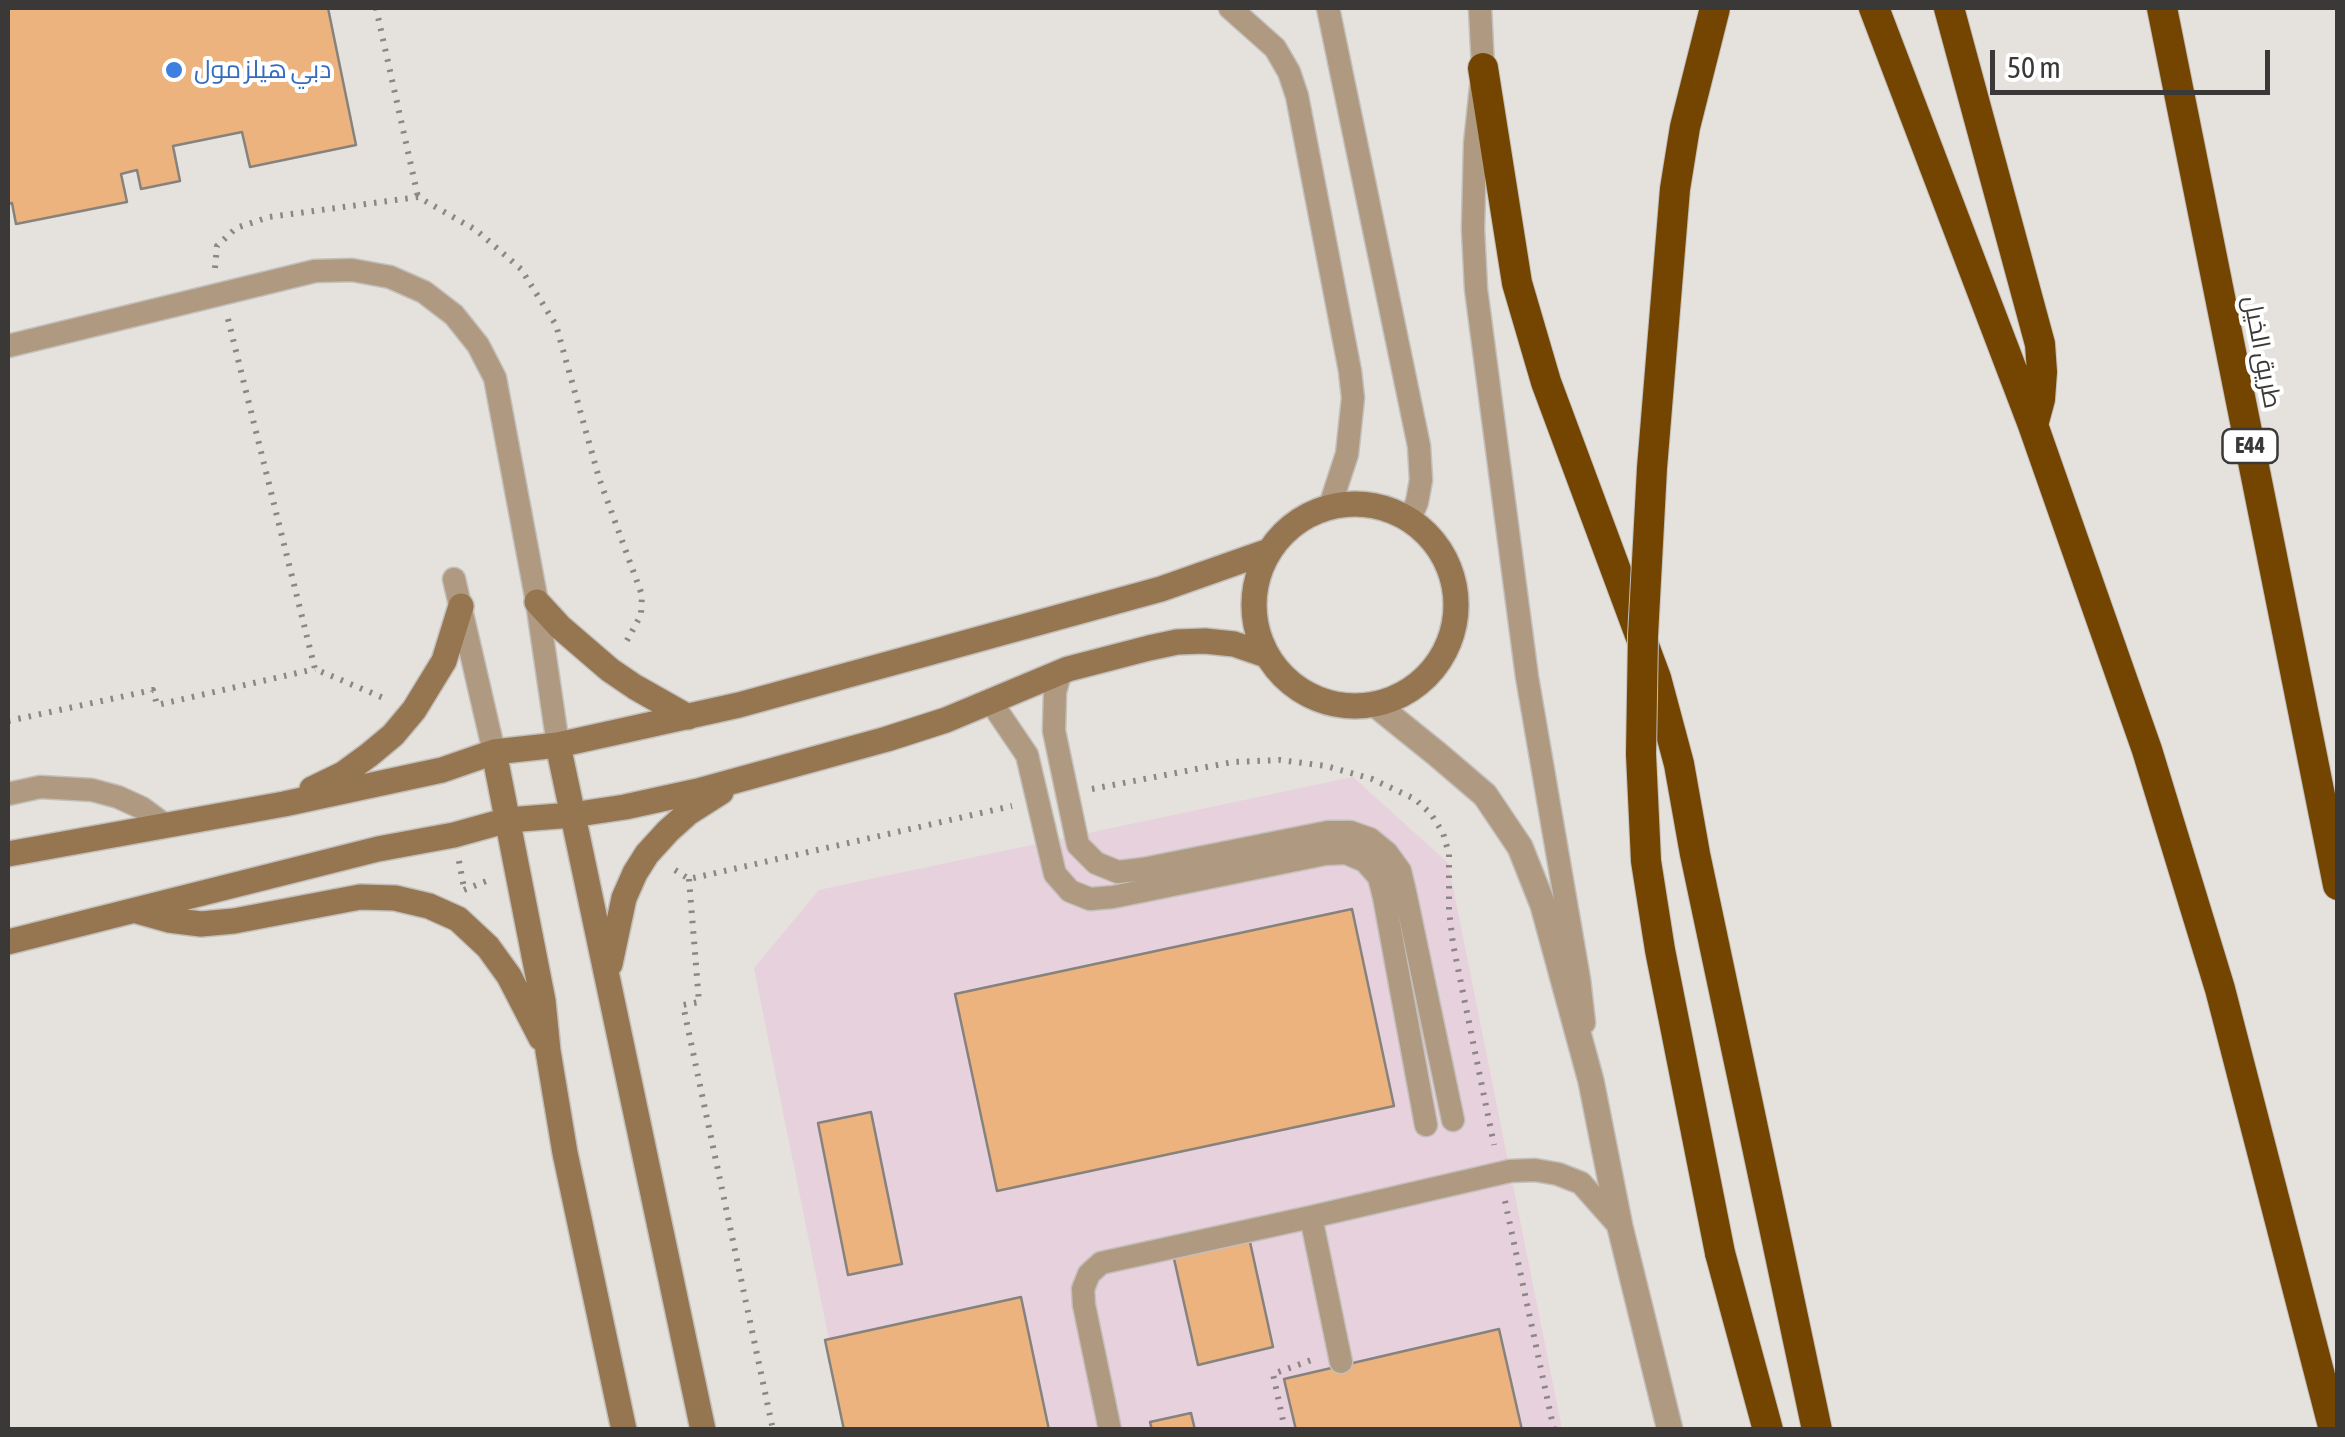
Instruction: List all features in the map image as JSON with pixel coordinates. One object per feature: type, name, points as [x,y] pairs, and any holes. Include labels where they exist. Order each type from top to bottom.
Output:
[{"type":"highway","points":[[1715,8],[1685,127],[1675,189],[1652,468],[1643,636],[1642,754],[1646,861],[1660,950],[1720,1253],[1768,1430]]},
{"type":"highway","points":[[1874,8],[2033,425],[2107,632],[2184,869],[2220,989],[2334,1430]]},
{"type":"highway","points":[[1949,8],[2040,344],[2040,399],[2033,425]]},
{"type":"highway","name":"طريق الخيل","points":[[2162,8],[2338,885]]},
{"type":"highway","points":[[1483,68],[1516,283],[1546,382],[1656,678],[1679,764],[1817,1430]]},
{"type":"main road","points":[[1358,504],[1385,508],[1410,519],[1436,542],[1451,572],[1456,606],[1450,640],[1433,670],[1406,692],[1374,704],[1332,704],[1294,686],[1278,672],[1258,635],[1254,592],[1269,551],[1295,523],[1330,506],[1358,504]]},
{"type":"main road","points":[[8,854],[284,804],[442,770],[494,752],[558,745],[739,705],[1161,589],[1269,551]]},
{"type":"main road","points":[[538,602],[560,627],[610,670],[688,717]]},
{"type":"main road","points":[[284,804],[342,774],[392,734],[414,710],[444,661],[460,606]]},
{"type":"main road","points":[[8,942],[508,820],[624,807],[740,780],[946,720],[1068,668],[1177,642],[1234,644],[1266,654]]},
{"type":"main road","points":[[558,745],[703,1430]]},
{"type":"main road","points":[[494,752],[543,1001],[565,1153],[624,1430]]},
{"type":"main road","points":[[608,974],[624,898],[635,873],[668,830],[740,780]]},
{"type":"main road","points":[[137,911],[201,924],[360,897],[395,898],[430,906],[458,919],[488,947],[548,1050]]},
{"type":"street","points":[[1374,704],[1484,795],[1520,847],[1543,905],[1591,1082],[1620,1228],[1670,1430]]},
{"type":"lane","points":[[1230,8],[1275,48],[1297,96],[1353,398],[1347,454],[1330,506]]},
{"type":"lane","points":[[1328,8],[1419,446],[1421,480],[1410,519]]},
{"type":"lane","points":[[1480,8],[1483,68],[1476,144],[1476,290],[1527,677],[1579,979],[1591,1082]]},
{"type":"lane","points":[[8,346],[314,271],[352,270],[390,277],[424,292],[454,315],[478,345],[495,378],[538,602],[558,745]]},
{"type":"lane","points":[[454,579],[494,752]]},
{"type":"lane","points":[[1068,668],[1060,674],[1054,730],[1078,845],[1096,863],[1118,872],[1143,869],[1328,832],[1350,832],[1370,839],[1388,852],[1400,871],[1453,1120]]},
{"type":"lane","points":[[990,702],[1026,755],[1055,874],[1070,891],[1090,899],[1113,898],[1326,854],[1346,853],[1365,862],[1379,877],[1384,897],[1426,1124]]},
{"type":"lane","points":[[8,794],[40,787],[92,790],[142,808],[165,826]]},
{"type":"lane","points":[[1110,1430],[1083,1289],[1089,1274],[1101,1262],[1500,1173],[1534,1170],[1582,1183],[1620,1228]]},
{"type":"lane","points":[[1312,1217],[1340,1356]]},
{"type":"path","points":[[376,8],[418,197]]},
{"type":"path","points":[[222,294],[315,669]]},
{"type":"path","points":[[8,721],[153,690],[157,705],[315,669],[414,710]]},
{"type":"path","points":[[1067,794],[1233,762],[1280,760],[1326,766],[1372,779],[1414,800],[1431,814],[1449,854],[1453,944],[1554,1430]]},
{"type":"path","points":[[648,854],[690,879],[1038,800]]},
{"type":"path","points":[[458,919],[464,889],[518,869]]},
{"type":"path","points":[[690,879],[699,1002],[683,1004],[773,1430]]},
{"type":"path","points":[[1285,1430],[1273,1374],[1340,1356]]},
{"type":"shaded area","points":[[1353,777],[1448,863],[1562,1429],[847,1429],[754,968],[819,890]]},
{"type":"building","name":"دبي هيلز مول","points":[[8,8],[328,8],[356,145],[250,167],[242,132],[173,146],[180,181],[141,189],[137,170],[121,174],[127,202],[16,224],[12,203],[8,204]]},
{"type":"building","points":[[1352,909],[1394,1106],[997,1191],[955,994]]},
{"type":"building","points":[[871,1112],[902,1264],[848,1275],[818,1123]]},
{"type":"building","points":[[1248,1233],[1273,1347],[1198,1365],[1172,1250]]},
{"type":"building","points":[[1021,1297],[1049,1430],[844,1430],[825,1340]]},
{"type":"building","points":[[1499,1329],[1522,1430],[1296,1430],[1284,1379]]},
{"type":"building","points":[[1191,1413],[1195,1430],[1152,1430],[1150,1422]]},
{"type":"place","name":"دبي هيلز مول","points":[[174,70]]}]
